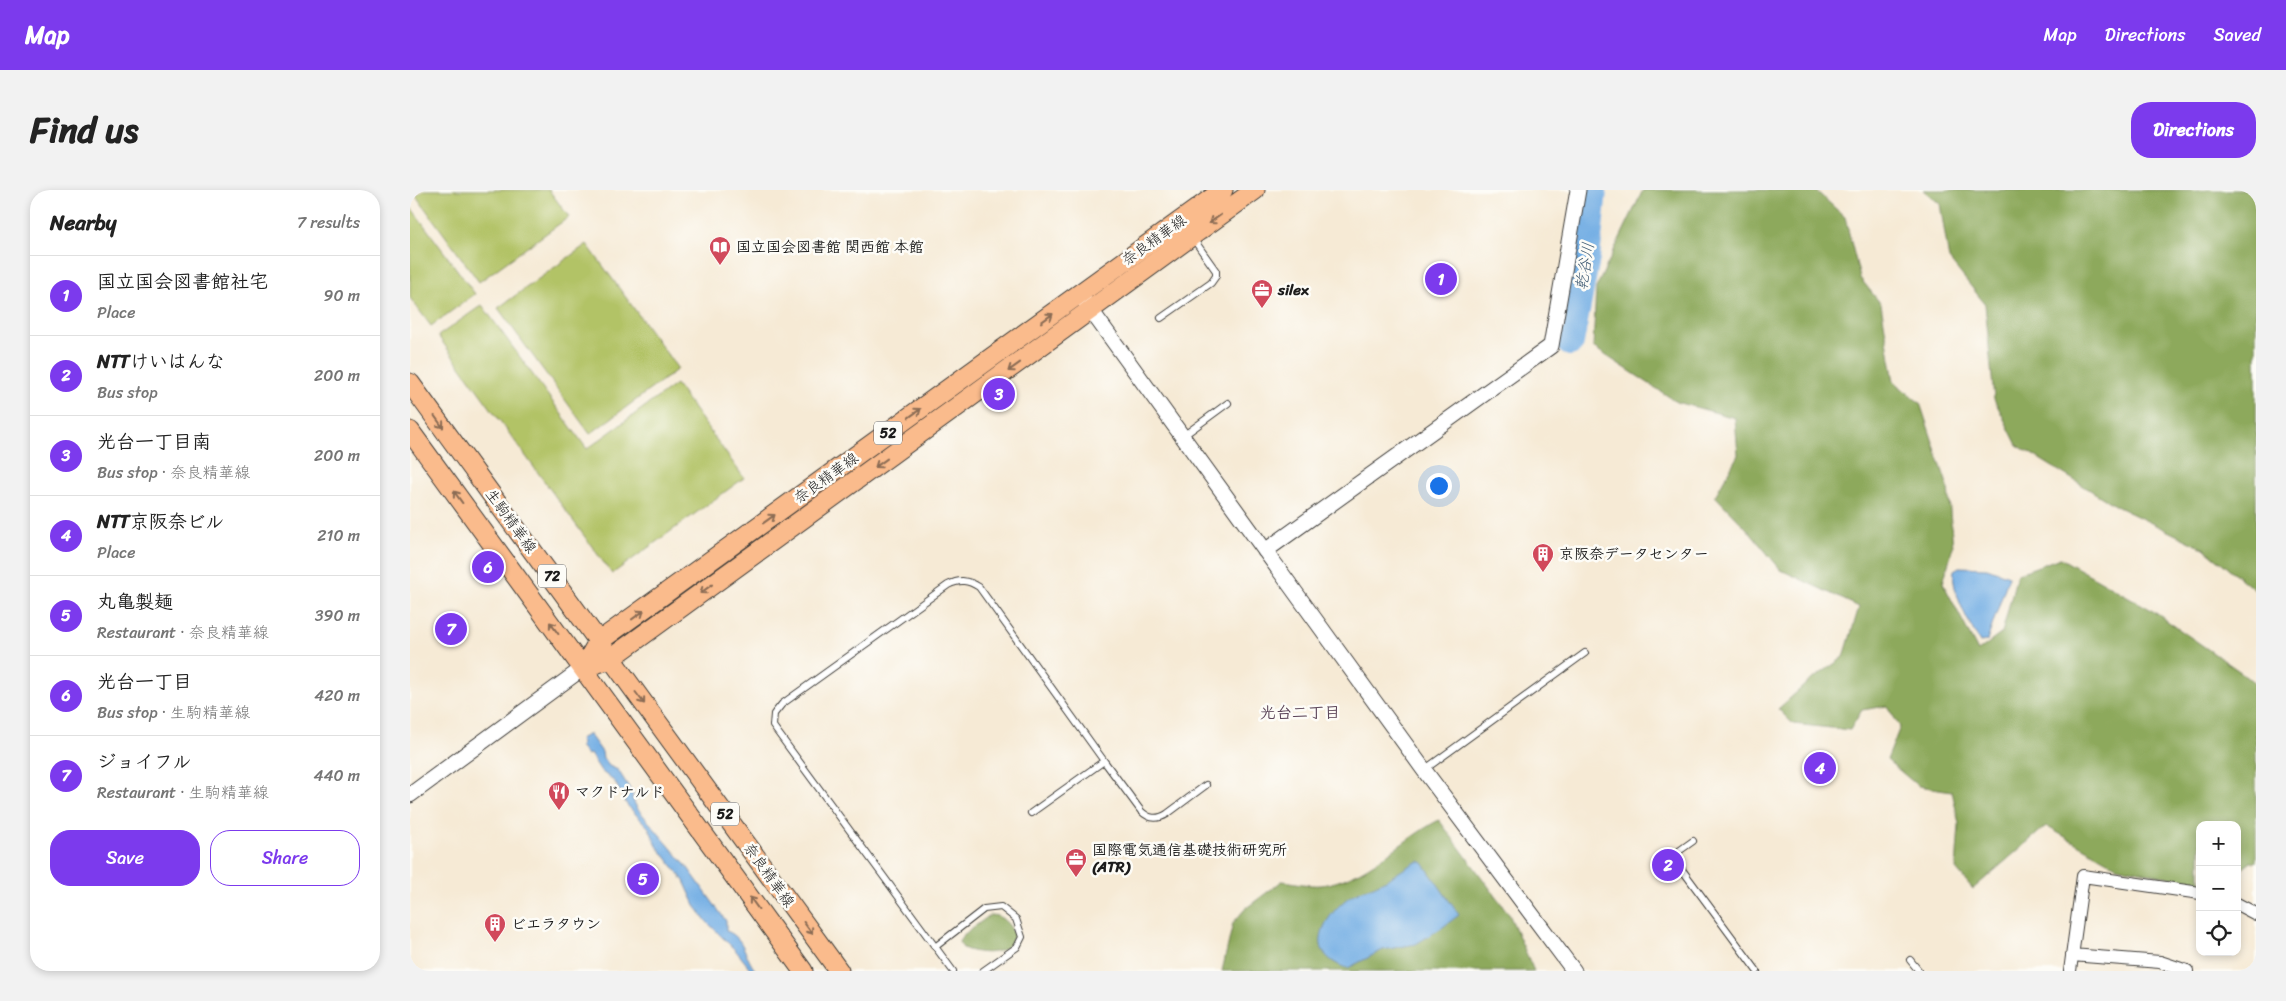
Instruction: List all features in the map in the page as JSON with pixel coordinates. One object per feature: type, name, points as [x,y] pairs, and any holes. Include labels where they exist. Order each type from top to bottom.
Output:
[{"type":"main road","name":"奈良精華線","points":[[583,668],[598,642],[1223,190]]},
{"type":"main road","name":"奈良精華線","points":[[583,668],[610,659],[1091,311],[1254,190]]},
{"type":"main road","name":"生駒精華線","points":[[410,383],[610,659]]},
{"type":"main road","name":"生駒精華線","points":[[410,431],[583,668]]},
{"type":"main road","name":"奈良精華線","points":[[610,659],[839,971]]},
{"type":"main road","name":"奈良精華線","points":[[583,668],[803,971]]},
{"type":"street","points":[[1265,551],[1551,346],[1578,190]]},
{"type":"street","points":[[1079,295],[1424,770],[1574,971]]},
{"type":"street","points":[[410,795],[583,668]]},
{"type":"street","points":[[2070,971],[2083,876],[2196,892]]},
{"type":"street","points":[[2241,906],[2256,914]]},
{"type":"street","points":[[2072,955],[2160,962],[2187,971]]},
{"type":"lane","points":[[1161,318],[1211,283],[1216,276],[1216,271],[1192,236]]},
{"type":"lane","points":[[1182,437],[1228,403]]},
{"type":"lane","points":[[953,971],[773,726],[774,714],[782,704],[948,584],[965,580],[979,587],[1104,761],[1146,816],[1160,818],[1206,785]]},
{"type":"lane","points":[[1424,770],[1585,653]]},
{"type":"lane","points":[[1031,813],[1104,761]]},
{"type":"lane","points":[[1693,841],[1672,856],[1757,971]]},
{"type":"lane","points":[[935,947],[984,909],[1001,907],[1016,919],[1022,937],[1017,947],[983,971]]},
{"type":"lane","points":[[1910,960],[1919,971]]},
{"type":"green space","points":[[424,190],[549,190],[569,217],[479,282],[416,196]]},
{"type":"green space","points":[[1643,190],[1815,190],[1845,217],[1860,278],[1881,304],[1894,382],[1920,403],[1948,487],[1953,547],[1943,583],[1978,651],[2002,633],[2017,574],[2060,558],[2150,609],[2245,675],[2256,684],[2256,862],[2251,862],[2241,870],[2241,821],[2196,821],[2196,883],[2116,866],[2046,826],[1973,889],[1956,869],[1959,824],[1952,791],[1918,786],[1887,760],[1900,727],[1887,706],[1862,710],[1850,730],[1793,724],[1778,709],[1807,683],[1844,657],[1859,607],[1781,570],[1746,528],[1715,496],[1738,455],[1735,418],[1677,402],[1593,347],[1596,288]]},
{"type":"green space","points":[[1923,190],[2256,190],[2256,591],[2205,549],[2116,506],[2017,445],[1994,399],[1985,304],[1949,259],[1940,204]]},
{"type":"green space","points":[[410,206],[475,294],[431,326],[410,298]]},
{"type":"green space","points":[[587,244],[678,369],[590,434],[498,308]]},
{"type":"green space","points":[[482,305],[587,449],[676,384],[744,478],[612,574],[438,336]]},
{"type":"green space","points":[[1439,820],[1509,914],[1534,971],[1222,971],[1233,923],[1245,909],[1282,881],[1316,885],[1337,882],[1382,858]]},
{"type":"green space","points":[[990,915],[1002,918],[1008,924],[1014,934],[1012,941],[1007,947],[993,952],[977,952],[963,948],[959,942],[962,936]]},
{"type":"water","points":[[1959,567],[1987,568],[2009,576],[1987,641],[1980,642],[1966,617],[1958,597],[1955,587],[1954,570]]},
{"type":"water","points":[[589,734],[609,766],[618,770],[633,794],[632,798],[637,808],[688,868],[726,921],[726,931],[741,943],[756,971],[752,971],[737,952],[707,922],[696,907],[684,881],[657,846],[649,828],[627,805],[615,782],[601,771],[590,754],[587,755],[580,746],[582,744],[580,739]]},
{"type":"water","points":[[1419,861],[1423,863],[1459,915],[1416,944],[1383,950],[1348,968],[1327,957],[1323,951],[1321,935],[1329,918],[1341,904],[1354,894],[1387,880]]},
{"type":"waterway","name":"乾谷川","points":[[1570,342],[1586,258],[1593,190]]},
{"type":"place","name":"国立国会図書館 関西館 本館","points":[[720,266]]},
{"type":"place","name":"国立国会図書館社宅","points":[[1441,279]]},
{"type":"place","name":"silex","points":[[1262,309]]},
{"type":"place","name":"光台一丁目南","points":[[999,394]]},
{"type":"place","name":"光台一丁目","points":[[488,567]]},
{"type":"place","name":"京阪奈データセンター","points":[[1543,573]]},
{"type":"place","name":"ジョイフル","points":[[451,629]]},
{"type":"place","name":"NTT京阪奈ビル","points":[[1820,768]]},
{"type":"place","name":"マクドナルド","points":[[559,811]]},
{"type":"place","name":"NTTけいはんな","points":[[1668,865]]},
{"type":"place","name":"国際電気通信基礎技術研究所 (ATR)","points":[[1076,878]]},
{"type":"place","name":"丸亀製麺","points":[[643,879]]},
{"type":"place","name":"ビエラタウン","points":[[495,943]]},
{"type":"district","name":"光台二丁目","points":[[1300,712]]}]
